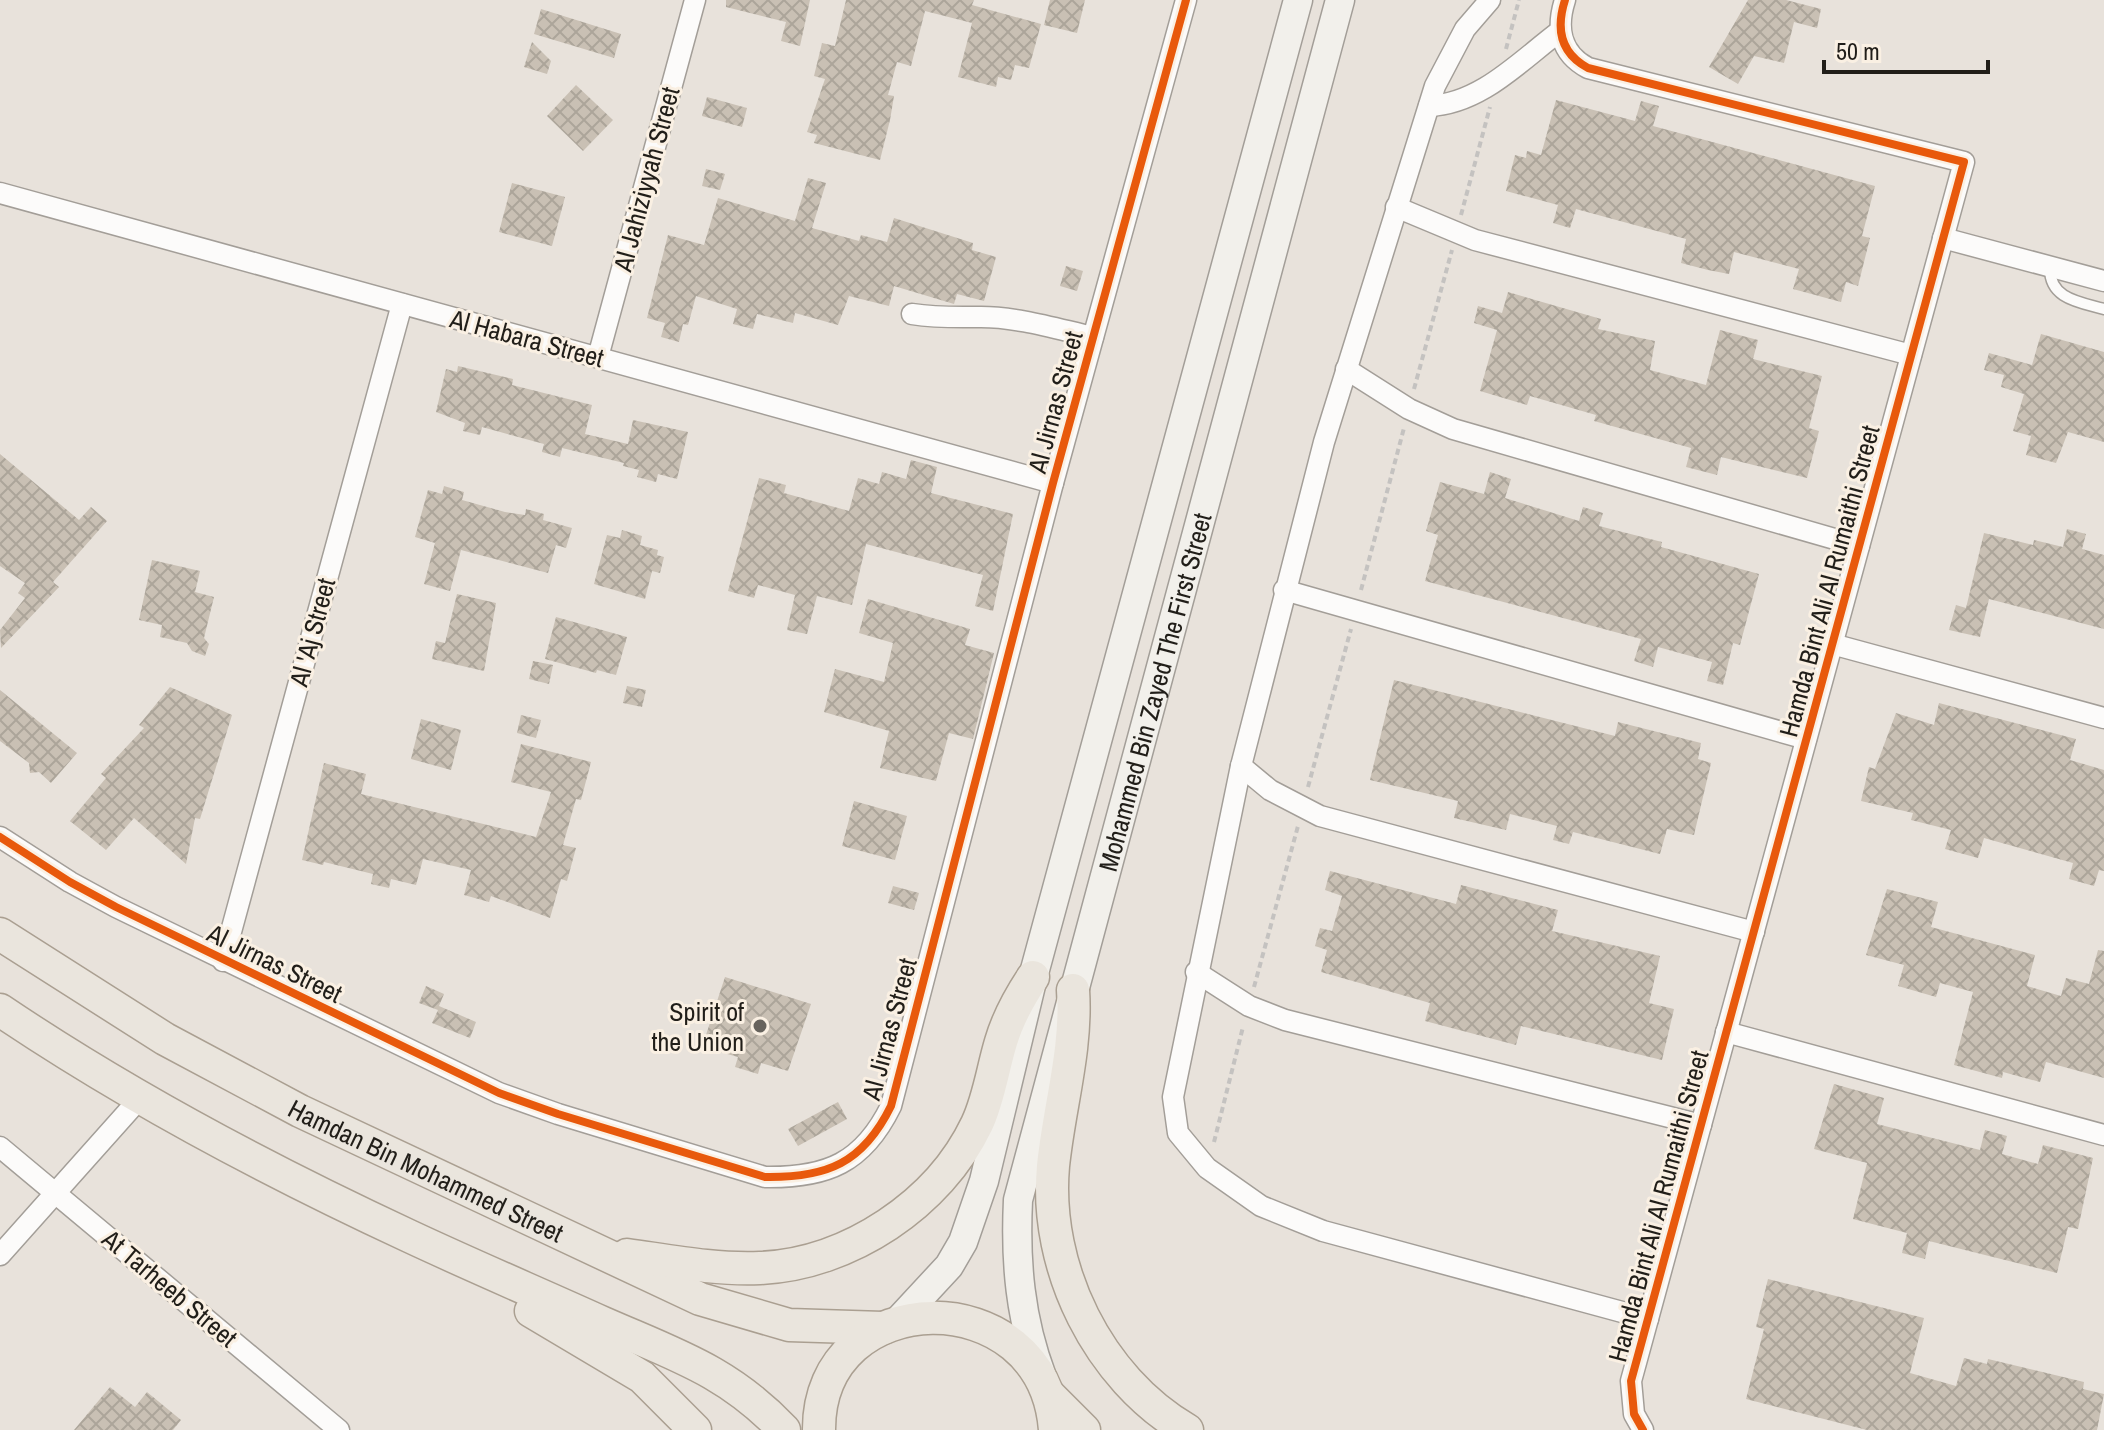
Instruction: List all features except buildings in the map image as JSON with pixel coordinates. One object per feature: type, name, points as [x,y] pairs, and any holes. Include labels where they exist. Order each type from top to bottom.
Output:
[{"type":"main road","name":"Mohammed Bin Zayed The First Street","points":[[890,1325],[949,1266],[963,1242],[984,1181],[1033,977],[1298,0]]},
{"type":"main road","name":"Mohammed Bin Zayed The First Street","points":[[1047,1390],[1033,1351],[1018,1285],[1018,1200],[1340,0]]},
{"type":"main road","name":"Hamdan Bin Mohammed Street","points":[[0,934],[165,1039],[273,1097],[700,1299],[764,1320],[806,1327],[890,1325],[951,1316],[980,1324],[1007,1339],[1029,1360],[1047,1390]]},
{"type":"main road","points":[[596,1252],[729,1267],[786,1265],[832,1253],[891,1222],[923,1197],[965,1149],[979,1120],[1009,1018],[1033,977]]},
{"type":"main road","points":[[1073,990],[1074,1037],[1053,1169],[1053,1206],[1064,1267],[1080,1310],[1115,1366],[1159,1410],[1187,1430]]},
{"type":"main road","points":[[0,1010],[141,1097],[266,1166],[409,1236],[703,1367],[752,1397],[784,1430]]},
{"type":"main road","points":[[409,1236],[482,1284],[599,1348],[642,1377],[695,1430]]},
{"type":"main road","points":[[819,1430],[823,1402],[841,1364],[855,1348],[890,1325]]},
{"type":"main road","points":[[1047,1390],[1055,1430]]},
{"type":"main road","points":[[1047,1390],[1084,1430]]},
{"type":"street","name":"Al Jahiziyyah Street","points":[[598,357],[695,0]]},
{"type":"street","name":"Al Jirnas Street","points":[[0,837],[70,882],[223,961],[499,1093],[765,1177],[798,1178],[823,1173],[845,1162],[880,1128],[891,1106],[1053,483],[1186,0]]},
{"type":"street","name":"Hamda Bint Ali Al Rumaithi Street","points":[[1490,0],[1453,47],[1429,106],[1346,369],[1284,590],[1241,766],[1196,972],[1172,1109],[1184,1144],[1207,1168],[1261,1206],[1302,1225],[1648,1319]]},
{"type":"street","points":[[1429,106],[1465,100],[1560,31],[1565,0]]},
{"type":"street","name":"Hamda Bint Ali Al Rumaithi Street","points":[[1560,31],[1572,57],[1597,71],[1964,162],[1631,1381],[1634,1414],[1643,1430]]},
{"type":"street","name":"Al Habara Street","points":[[0,193],[1053,483]]},
{"type":"street","points":[[1396,207],[1456,234],[1911,355]]},
{"type":"street","points":[[1943,238],[2104,281]]},
{"type":"street","name":"Al 'Aj Street","points":[[223,961],[402,304]]},
{"type":"street","points":[[912,314],[946,320],[980,317],[1013,320],[1093,337]]},
{"type":"street","name":"Hamda Bint Ali Al Rumaithi Street","points":[[1346,369],[1409,409],[1477,436],[1859,546]]},
{"type":"street","name":"Hamda Bint Ali Al Rumaithi Street","points":[[1284,590],[1806,739]]},
{"type":"street","name":"Hamda Bint Ali Al Rumaithi Street","points":[[1832,644],[2104,718]]},
{"type":"street","points":[[1241,766],[1270,790],[1302,809],[1754,932]]},
{"type":"street","name":"Hamda Bint Ali Al Rumaithi Street","points":[[1196,972],[1249,1006],[1303,1026],[1701,1125]]},
{"type":"street","name":"Hamda Bint Ali Al Rumaithi Street","points":[[1726,1032],[2104,1135]]},
{"type":"street","points":[[0,1255],[53,1191],[141,1097]]},
{"type":"street","name":"At Tarheeb Street","points":[[0,1147],[339,1430]]},
{"type":"lane","points":[[2050,267],[2052,284],[2065,298],[2104,309]]},
{"type":"path","points":[[1207,1168],[1519,0]]},
{"type":"cycle path","points":[[0,837],[116,907],[499,1093],[765,1177],[787,1177],[825,1170],[855,1154],[868,1141],[891,1106],[1053,483],[1186,0]]},
{"type":"cycle path","points":[[1565,0],[1561,20],[1563,39],[1571,55],[1588,68],[1964,162],[1631,1381],[1634,1414],[1643,1430]]},
{"type":"place","name":"Spirit of the Union","points":[[760,1026]]}]
